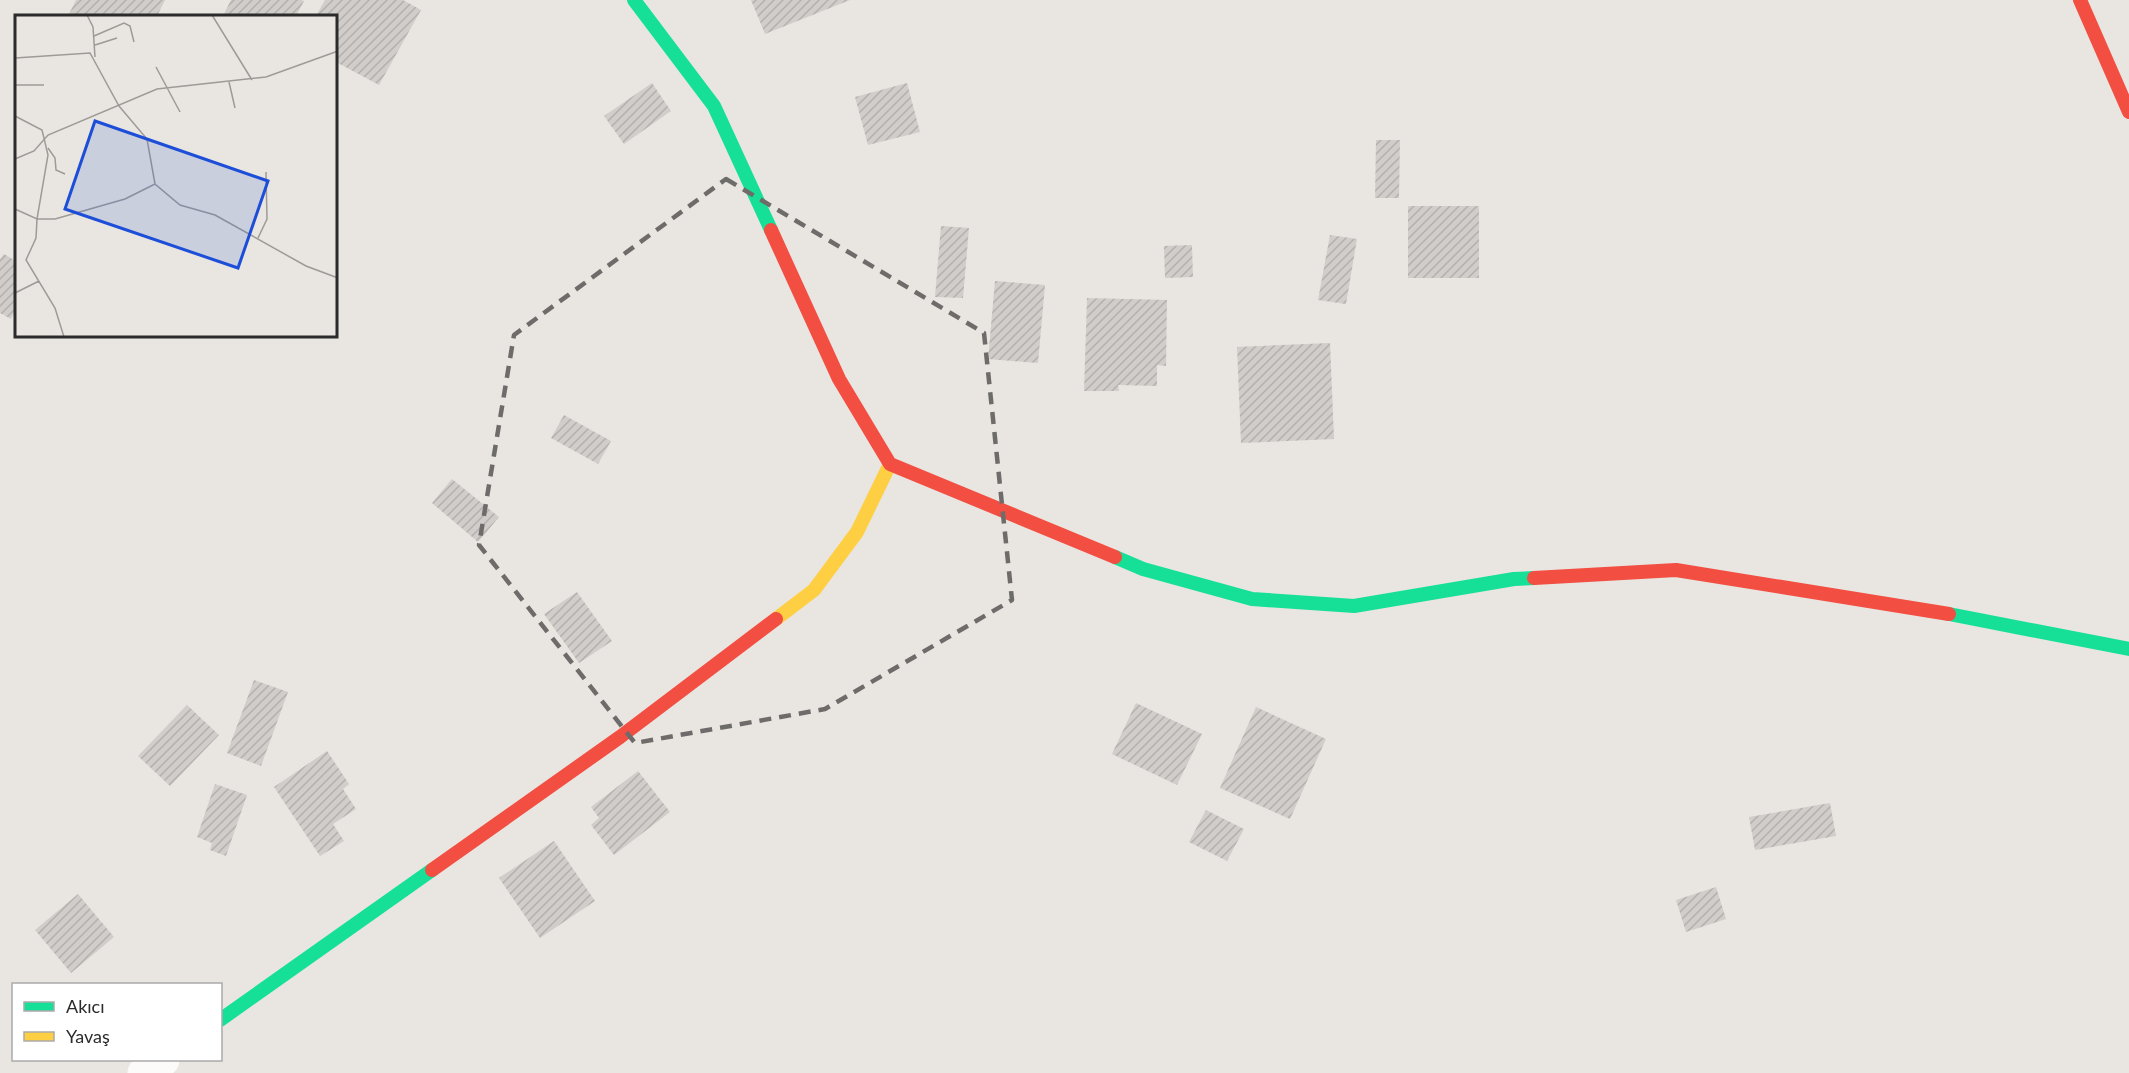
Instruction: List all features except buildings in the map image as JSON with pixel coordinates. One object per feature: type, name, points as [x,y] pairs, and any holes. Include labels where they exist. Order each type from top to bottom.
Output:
[{"type":"street","points":[[634,0],[714,106],[839,379],[890,464],[1143,569],[1252,599],[1354,606],[1514,579],[1676,570],[1926,610],[2129,649]]},
{"type":"street","points":[[2080,0],[2129,112]]},
{"type":"street","points":[[222,1019],[620,737],[814,590],[857,532],[890,464]]},
{"type":"street","points":[[144,1073],[160,1061]]},
{"type":"highlighted area","points":[[726,179],[984,333],[1012,600],[825,709],[635,743],[479,545],[514,335]]},
{"type":"traffic: fast","points":[[634,0],[714,106],[771,230]]},
{"type":"traffic: fast","points":[[1115,557],[1143,569],[1252,599],[1354,606],[1514,579],[1534,578]]},
{"type":"traffic: fast","points":[[1949,614],[2129,649]]},
{"type":"traffic: fast","points":[[222,1019],[432,870]]},
{"type":"traffic: slow","points":[[776,619],[814,590],[857,532],[890,464]]},
{"type":"traffic: jam","points":[[2080,0],[2129,112]]},
{"type":"traffic: jam","points":[[771,230],[839,379],[890,464],[1115,557]]},
{"type":"traffic: jam","points":[[1534,578],[1676,570],[1949,614]]},
{"type":"traffic: jam","points":[[432,870],[620,737],[776,619]]}]
